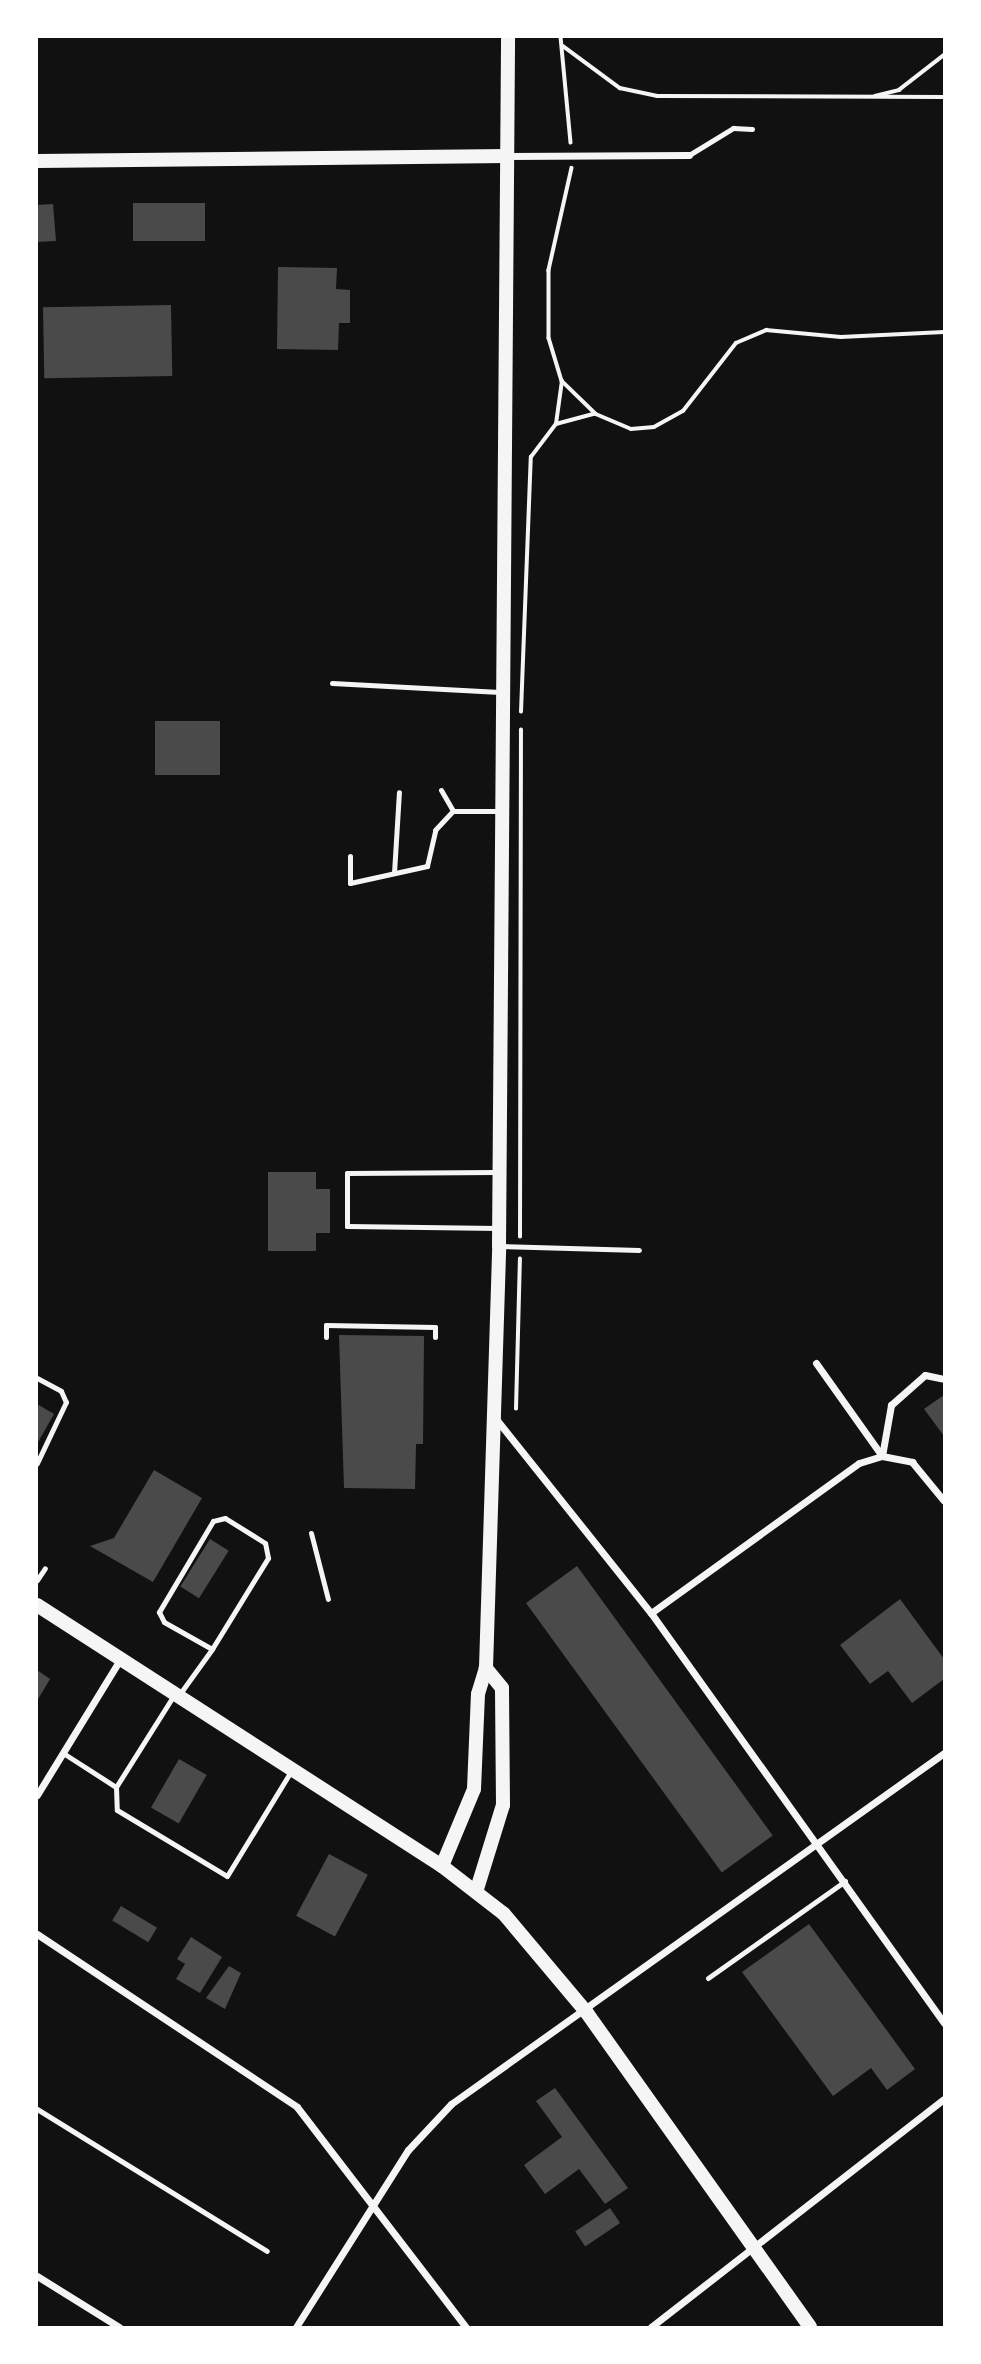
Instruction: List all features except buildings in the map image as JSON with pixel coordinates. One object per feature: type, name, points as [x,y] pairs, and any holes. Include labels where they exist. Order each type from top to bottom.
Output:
[{"type":"main road","points":[[442,1866],[474,1789],[478,1694],[486,1668],[500,1172],[500,692],[508,37]]},
{"type":"main road","points":[[37,161],[508,156]]},
{"type":"main road","points":[[37,1605],[178,1693],[477,1889],[587,2013],[751,2248],[810,2327]]},
{"type":"main road","points":[[477,1889],[503,1805],[502,1688],[486,1668]]},
{"type":"street","points":[[508,156],[689,155]]},
{"type":"street","points":[[816,1363],[882,1455]]},
{"type":"street","points":[[882,1455],[891,1405],[925,1375],[944,1379]]},
{"type":"street","points":[[494,1416],[651,1613],[944,2023]]},
{"type":"street","points":[[651,1613],[859,1463],[882,1455],[912,1462],[944,1501]]},
{"type":"street","points":[[37,1795],[121,1658]]},
{"type":"street","points":[[296,2327],[374,2202],[441,2113],[587,2013],[944,1753]]},
{"type":"street","points":[[37,1934],[297,2107],[374,2202],[466,2327]]},
{"type":"street","points":[[651,2327],[944,2099]]},
{"type":"street","points":[[37,2276],[119,2327]]},
{"type":"lane","points":[[689,155],[733,128],[752,129]]},
{"type":"lane","points":[[332,683],[500,692]]},
{"type":"lane","points":[[441,790],[453,811]]},
{"type":"lane","points":[[394,873],[399,792]]},
{"type":"lane","points":[[350,856],[350,883],[427,866],[435,830],[453,811],[502,811]]},
{"type":"lane","points":[[499,1227],[347,1226],[346,1173],[500,1172]]},
{"type":"lane","points":[[499,1246],[639,1250]]},
{"type":"lane","points":[[326,1337],[326,1325],[435,1327],[435,1337]]},
{"type":"lane","points":[[37,1378],[61,1391],[66,1402],[37,1463]]},
{"type":"lane","points":[[212,1649],[164,1622],[160,1605],[213,1521],[225,1518],[259,1539],[268,1558],[212,1649],[178,1693],[116,1787],[117,1810],[227,1877],[293,1769]]},
{"type":"lane","points":[[311,1532],[328,1599]]},
{"type":"lane","points":[[37,1580],[45,1568]]},
{"type":"lane","points":[[63,1753],[116,1787]]},
{"type":"lane","points":[[708,1978],[845,1881]]},
{"type":"lane","points":[[37,2109],[267,2251]]},
{"type":"path","points":[[516,1409],[520,1246],[521,721],[531,457],[556,424],[562,381],[549,338],[549,270],[572,186],[561,37]]},
{"type":"path","points":[[562,44],[620,88],[657,96],[944,97]]},
{"type":"path","points":[[866,98],[899,90],[944,55]]},
{"type":"path","points":[[562,381],[596,414],[631,429],[654,427],[683,411],[748,334],[944,332]]},
{"type":"path","points":[[556,424],[596,414]]}]
